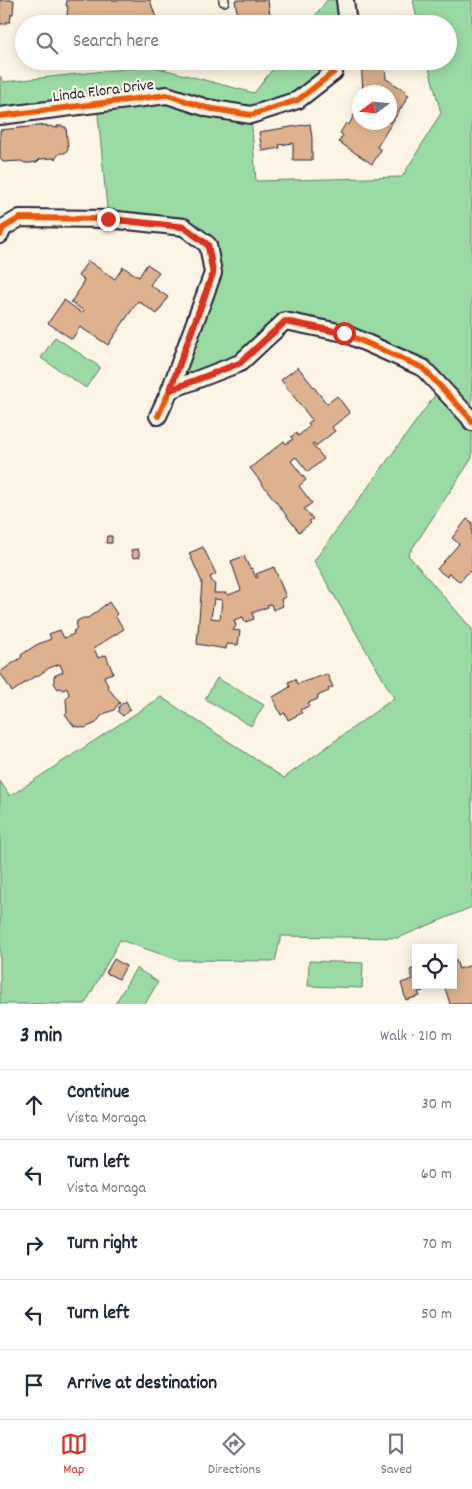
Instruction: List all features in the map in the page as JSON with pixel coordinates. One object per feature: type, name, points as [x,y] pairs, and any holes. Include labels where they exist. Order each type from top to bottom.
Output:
[{"type":"street","points":[[345,0],[347,15]]},
{"type":"street","name":"Linda Flora Drive","points":[[0,116],[167,95],[207,108],[251,115],[298,100],[335,70]]},
{"type":"street","points":[[0,235],[3,228],[20,218],[108,219],[184,227],[208,245],[213,273],[170,390],[158,416]]},
{"type":"street","points":[[170,390],[240,363],[285,322],[344,333],[424,368],[469,416],[472,422]]},
{"type":"green space","points":[[327,0],[345,0],[347,15],[316,15]]},
{"type":"green space","points":[[413,0],[472,0],[472,458],[408,555],[472,629],[472,907],[398,938],[281,936],[275,961],[178,960],[120,940],[85,1004],[0,1004],[0,781],[10,796],[161,697],[284,778],[394,698],[314,561],[441,387],[423,368],[285,321],[240,363],[170,390],[213,273],[208,245],[184,227],[108,219],[97,104],[0,116],[0,76],[4,82],[114,70],[166,70],[254,93],[272,70],[328,70],[298,100],[251,115],[256,181],[402,177],[441,113],[429,70],[457,70],[457,15],[416,15]]},
{"type":"green space","points":[[55,337],[100,367],[86,388],[41,358]]},
{"type":"green space","points":[[217,678],[264,705],[251,726],[205,699]]},
{"type":"green space","points":[[309,961],[363,963],[362,988],[308,986]]},
{"type":"green space","points":[[136,968],[158,982],[145,1004],[115,1004]]},
{"type":"building","points":[[0,0],[14,0],[13,14],[11,14],[10,22],[6,22],[6,24],[0,24]]},
{"type":"building","points":[[67,0],[150,0],[155,15],[67,15],[68,6],[66,6]]},
{"type":"building","points":[[235,0],[268,0],[270,15],[238,15]]},
{"type":"building","points":[[362,70],[386,70],[386,79],[396,85],[363,85]]},
{"type":"building","points":[[397,86],[409,95],[397,114]]},
{"type":"building","points":[[352,119],[352,130],[387,130],[377,147],[381,150],[372,164],[339,142],[343,135],[340,133],[346,123],[349,125]]},
{"type":"building","points":[[310,124],[312,160],[293,160],[293,143],[279,145],[280,148],[262,151],[259,132]]},
{"type":"building","points":[[47,125],[47,127],[55,128],[57,126],[66,127],[68,149],[65,153],[60,153],[55,159],[40,159],[37,162],[3,162],[0,158],[0,130]]},
{"type":"building","points":[[88,261],[115,279],[123,267],[139,277],[147,264],[159,272],[150,285],[168,297],[157,314],[138,301],[108,345],[80,327],[72,339],[48,323],[64,300],[82,313],[84,311],[71,302],[82,286],[84,280],[78,276]]},
{"type":"building","points":[[298,367],[327,404],[337,396],[350,413],[332,427],[335,431],[316,446],[314,443],[312,444],[324,459],[308,472],[296,457],[291,461],[306,480],[299,486],[312,503],[304,509],[313,519],[309,521],[311,523],[299,532],[250,468],[284,441],[286,444],[293,439],[291,437],[296,433],[298,436],[310,426],[308,423],[312,420],[281,380]]},
{"type":"building","points":[[467,519],[472,522],[472,574],[469,571],[460,582],[449,573],[447,577],[437,569],[459,544],[452,538]]},
{"type":"building","points":[[107,536],[112,536],[112,543],[106,543]]},
{"type":"building","points":[[203,547],[216,574],[210,577],[213,583],[215,583],[214,593],[226,593],[229,595],[241,590],[231,561],[244,556],[256,578],[258,577],[256,574],[274,567],[286,597],[281,599],[283,606],[273,610],[271,604],[267,605],[268,607],[252,613],[254,619],[245,622],[243,617],[234,620],[236,626],[233,630],[240,631],[238,645],[227,644],[226,649],[197,644],[202,582],[189,553]],"holes":[[[214,599],[222,600],[220,619],[211,618]]]},
{"type":"building","points":[[138,549],[140,557],[133,558],[131,550]]},
{"type":"building","points":[[109,602],[117,614],[115,616],[124,629],[94,648],[98,658],[106,655],[113,673],[104,676],[109,689],[120,703],[114,710],[101,716],[96,723],[85,728],[74,726],[65,714],[67,713],[66,699],[69,694],[67,688],[63,690],[58,689],[54,683],[54,676],[63,672],[60,664],[35,676],[12,692],[0,672],[36,645],[51,639],[49,634],[60,630],[64,638],[74,634],[73,631],[76,630],[77,621],[88,618]]},
{"type":"building","points":[[327,674],[333,687],[328,689],[329,691],[317,696],[318,699],[308,703],[309,706],[300,710],[302,713],[288,720],[285,713],[281,715],[273,697],[290,687],[288,682],[295,679],[297,684]]},
{"type":"building","points":[[126,701],[130,709],[123,716],[118,712],[119,706]]},
{"type":"building","points":[[114,959],[126,966],[119,979],[106,973]]},
{"type":"building","points":[[457,963],[459,969],[472,965],[472,1004],[450,1004],[445,989],[457,989]]},
{"type":"building","points":[[412,979],[412,989],[422,989],[423,991],[418,992],[420,996],[406,1000],[401,983]]},
{"type":"cycle path","points":[[0,116],[167,95],[207,108],[251,115],[298,100],[335,70]]},
{"type":"cycle path","points":[[0,235],[3,228],[20,218],[108,219],[184,227],[208,245],[213,273],[170,390]]},
{"type":"cycle path","points":[[158,416],[170,390],[240,363],[285,321],[344,333],[423,368],[472,422]]},
{"type":"route","points":[[108,219],[184,227],[208,245],[213,273],[170,390],[240,363],[285,322],[344,333]]}]
